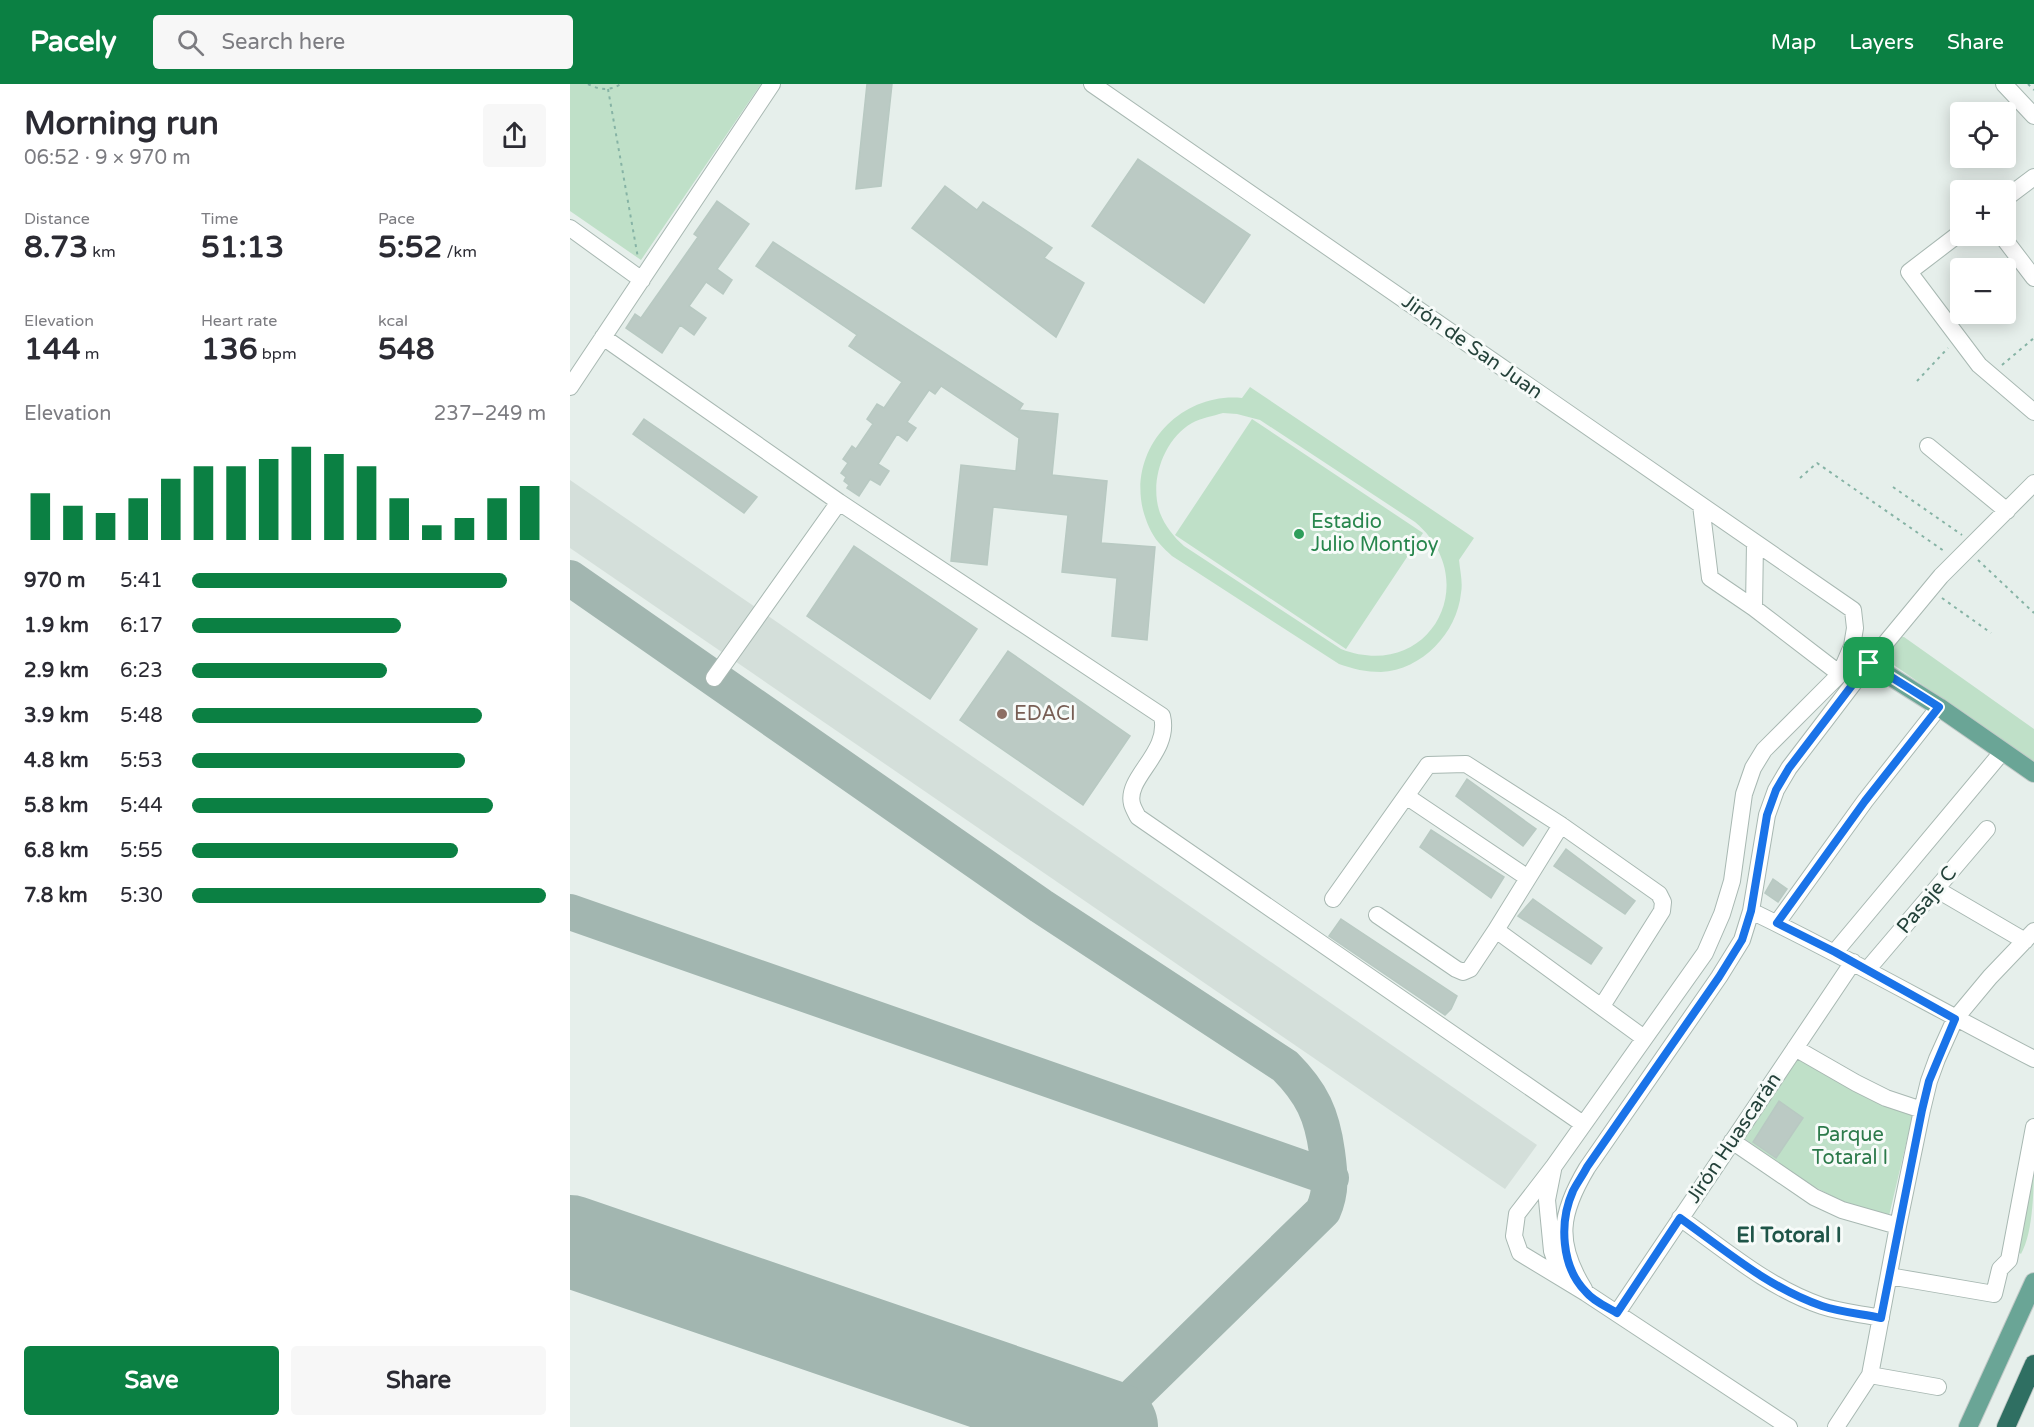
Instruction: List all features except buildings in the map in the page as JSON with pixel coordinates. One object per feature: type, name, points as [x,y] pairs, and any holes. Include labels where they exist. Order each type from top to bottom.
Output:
[{"type":"highway","points":[[2006,1427],[2034,1364]]},
{"type":"main road","points":[[1869,663],[1939,707],[2034,773]]},
{"type":"main road","points":[[1968,1427],[2034,1282]]},
{"type":"street","points":[[570,387],[772,84]]},
{"type":"street","name":"Jirón de San Juan","points":[[1092,84],[1853,610],[1855,628],[1852,646],[1840,674]]},
{"type":"street","points":[[2004,84],[2034,116]]},
{"type":"street","points":[[2016,190],[2034,177]]},
{"type":"street","points":[[570,228],[642,280]]},
{"type":"street","points":[[1950,241],[1910,272],[1979,365],[2034,412]]},
{"type":"street","points":[[2010,246],[2034,278]]},
{"type":"street","points":[[603,337],[839,502],[1161,717],[1165,728],[1162,741],[1133,789],[1131,803],[1138,817],[1583,1124]]},
{"type":"street","points":[[1928,446],[2007,511]]},
{"type":"street","points":[[1586,1293],[1572,1271],[1565,1247],[1564,1219],[1573,1192],[1587,1167],[1719,977],[1742,940],[1751,911],[1767,815],[1776,790],[1789,768],[1869,663],[1930,589],[2007,511],[2030,495]]},
{"type":"street","points":[[714,678],[839,502]]},
{"type":"street","points":[[1701,505],[1710,578],[1754,608],[1840,674],[1764,750],[1753,768],[1744,794],[1732,881],[1722,914],[1705,953],[1554,1166],[1517,1214],[1514,1236],[1520,1253],[1617,1313],[1789,1427]]},
{"type":"street","points":[[1754,608],[1755,542]]},
{"type":"street","points":[[1777,923],[1865,801],[1939,707]]},
{"type":"street","points":[[1835,952],[2003,752]]},
{"type":"street","points":[[1333,899],[1428,765],[1466,764],[1561,825],[1659,894],[1663,902],[1662,911],[1602,1006]]},
{"type":"street","points":[[1406,796],[1528,878]]},
{"type":"street","points":[[1377,915],[1456,969],[1463,972],[1470,969],[1561,825]]},
{"type":"street","name":"Pasaje C","points":[[1860,966],[1936,889],[1987,829]]},
{"type":"street","points":[[1836,1427],[1870,1375],[1898,1226],[1929,1081],[1955,1019],[2030,936],[1936,889]]},
{"type":"street","points":[[1751,911],[1835,952],[1955,1019],[2034,1059]]},
{"type":"street","points":[[1496,930],[1644,1038]]},
{"type":"street","name":"Jirón Huascarán","points":[[1617,1313],[1795,1048],[1860,966]]},
{"type":"street","points":[[1795,1048],[1886,1098],[1922,1110]]},
{"type":"street","points":[[1889,1276],[1994,1294],[2000,1269],[2009,1260],[2034,1126]]},
{"type":"street","points":[[1732,1141],[1814,1197],[1842,1210],[1898,1226]]},
{"type":"street","points":[[1554,1166],[1547,1200],[1552,1251],[1561,1277]]},
{"type":"street","points":[[1680,1218],[1769,1281],[1795,1295],[1823,1306],[1881,1318]]},
{"type":"street","points":[[1870,1375],[1938,1387]]},
{"type":"path","points":[[588,84],[598,89],[608,89],[621,84]]},
{"type":"path","points":[[2028,84],[2034,90]]},
{"type":"path","points":[[608,89],[642,280]]},
{"type":"path","points":[[1917,381],[1959,337]]},
{"type":"path","points":[[1991,375],[2034,338]]},
{"type":"path","points":[[1800,478],[1817,463],[1966,551]]},
{"type":"path","points":[[1893,487],[2034,613]]},
{"type":"path","points":[[1930,589],[1991,633]]},
{"type":"shaded area","points":[[570,480],[1537,1145],[1505,1189],[570,548]]},
{"type":"green space","points":[[570,84],[761,84],[641,260],[570,211]]},
{"type":"green space","points":[[1250,387],[1474,538],[1459,560],[1462,589],[1453,622],[1435,647],[1423,657],[1396,670],[1381,672],[1360,670],[1339,664],[1172,556],[1156,539],[1144,514],[1140,487],[1143,466],[1151,446],[1179,415],[1198,404],[1219,399],[1242,398]],"holes":[[[1223,413],[1260,420],[1415,522],[1436,546],[1445,572],[1446,597],[1437,620],[1422,639],[1400,652],[1372,656],[1341,649],[1184,546],[1173,535],[1162,518],[1157,501],[1158,475],[1166,451],[1182,430],[1192,423]]]},
{"type":"green space","name":"Estadio Julio Montjoy","points":[[1252,419],[1423,533],[1346,649],[1175,535]]},
{"type":"green space","points":[[1901,637],[2034,729],[2034,762],[1888,661],[1887,654]]},
{"type":"green space","name":"Parque Totaral I","points":[[1798,1057],[1913,1114],[1889,1216],[1843,1202],[1798,1178],[1744,1138]]},
{"type":"green space","points":[[2034,1155],[2031,1220],[2021,1254],[2017,1251]]},
{"type":"taxiway","points":[[570,578],[1041,906],[1285,1066],[1309,1095],[1319,1116],[1328,1160],[1329,1189],[1323,1211],[1105,1424]]},
{"type":"taxiway","points":[[570,912],[1331,1178]]},
{"type":"runway","points":[[570,1241],[1112,1427]]},
{"type":"place","name":"Estadio Julio Montjoy","points":[[1299,534]]},
{"type":"place","name":"EDACI","points":[[1002,714]]},
{"type":"district","name":"El Totoral I","points":[[1789,1235]]},
{"type":"route","points":[[1869,663],[1939,707],[1865,801],[1777,923],[1835,952],[1955,1019],[1929,1081],[1881,1318],[1823,1306],[1795,1295],[1769,1281],[1680,1218],[1617,1313],[1586,1293],[1572,1271],[1565,1247],[1564,1219],[1573,1192],[1587,1167],[1719,977],[1742,940],[1751,911],[1767,815],[1776,790],[1789,768],[1869,663]]}]
